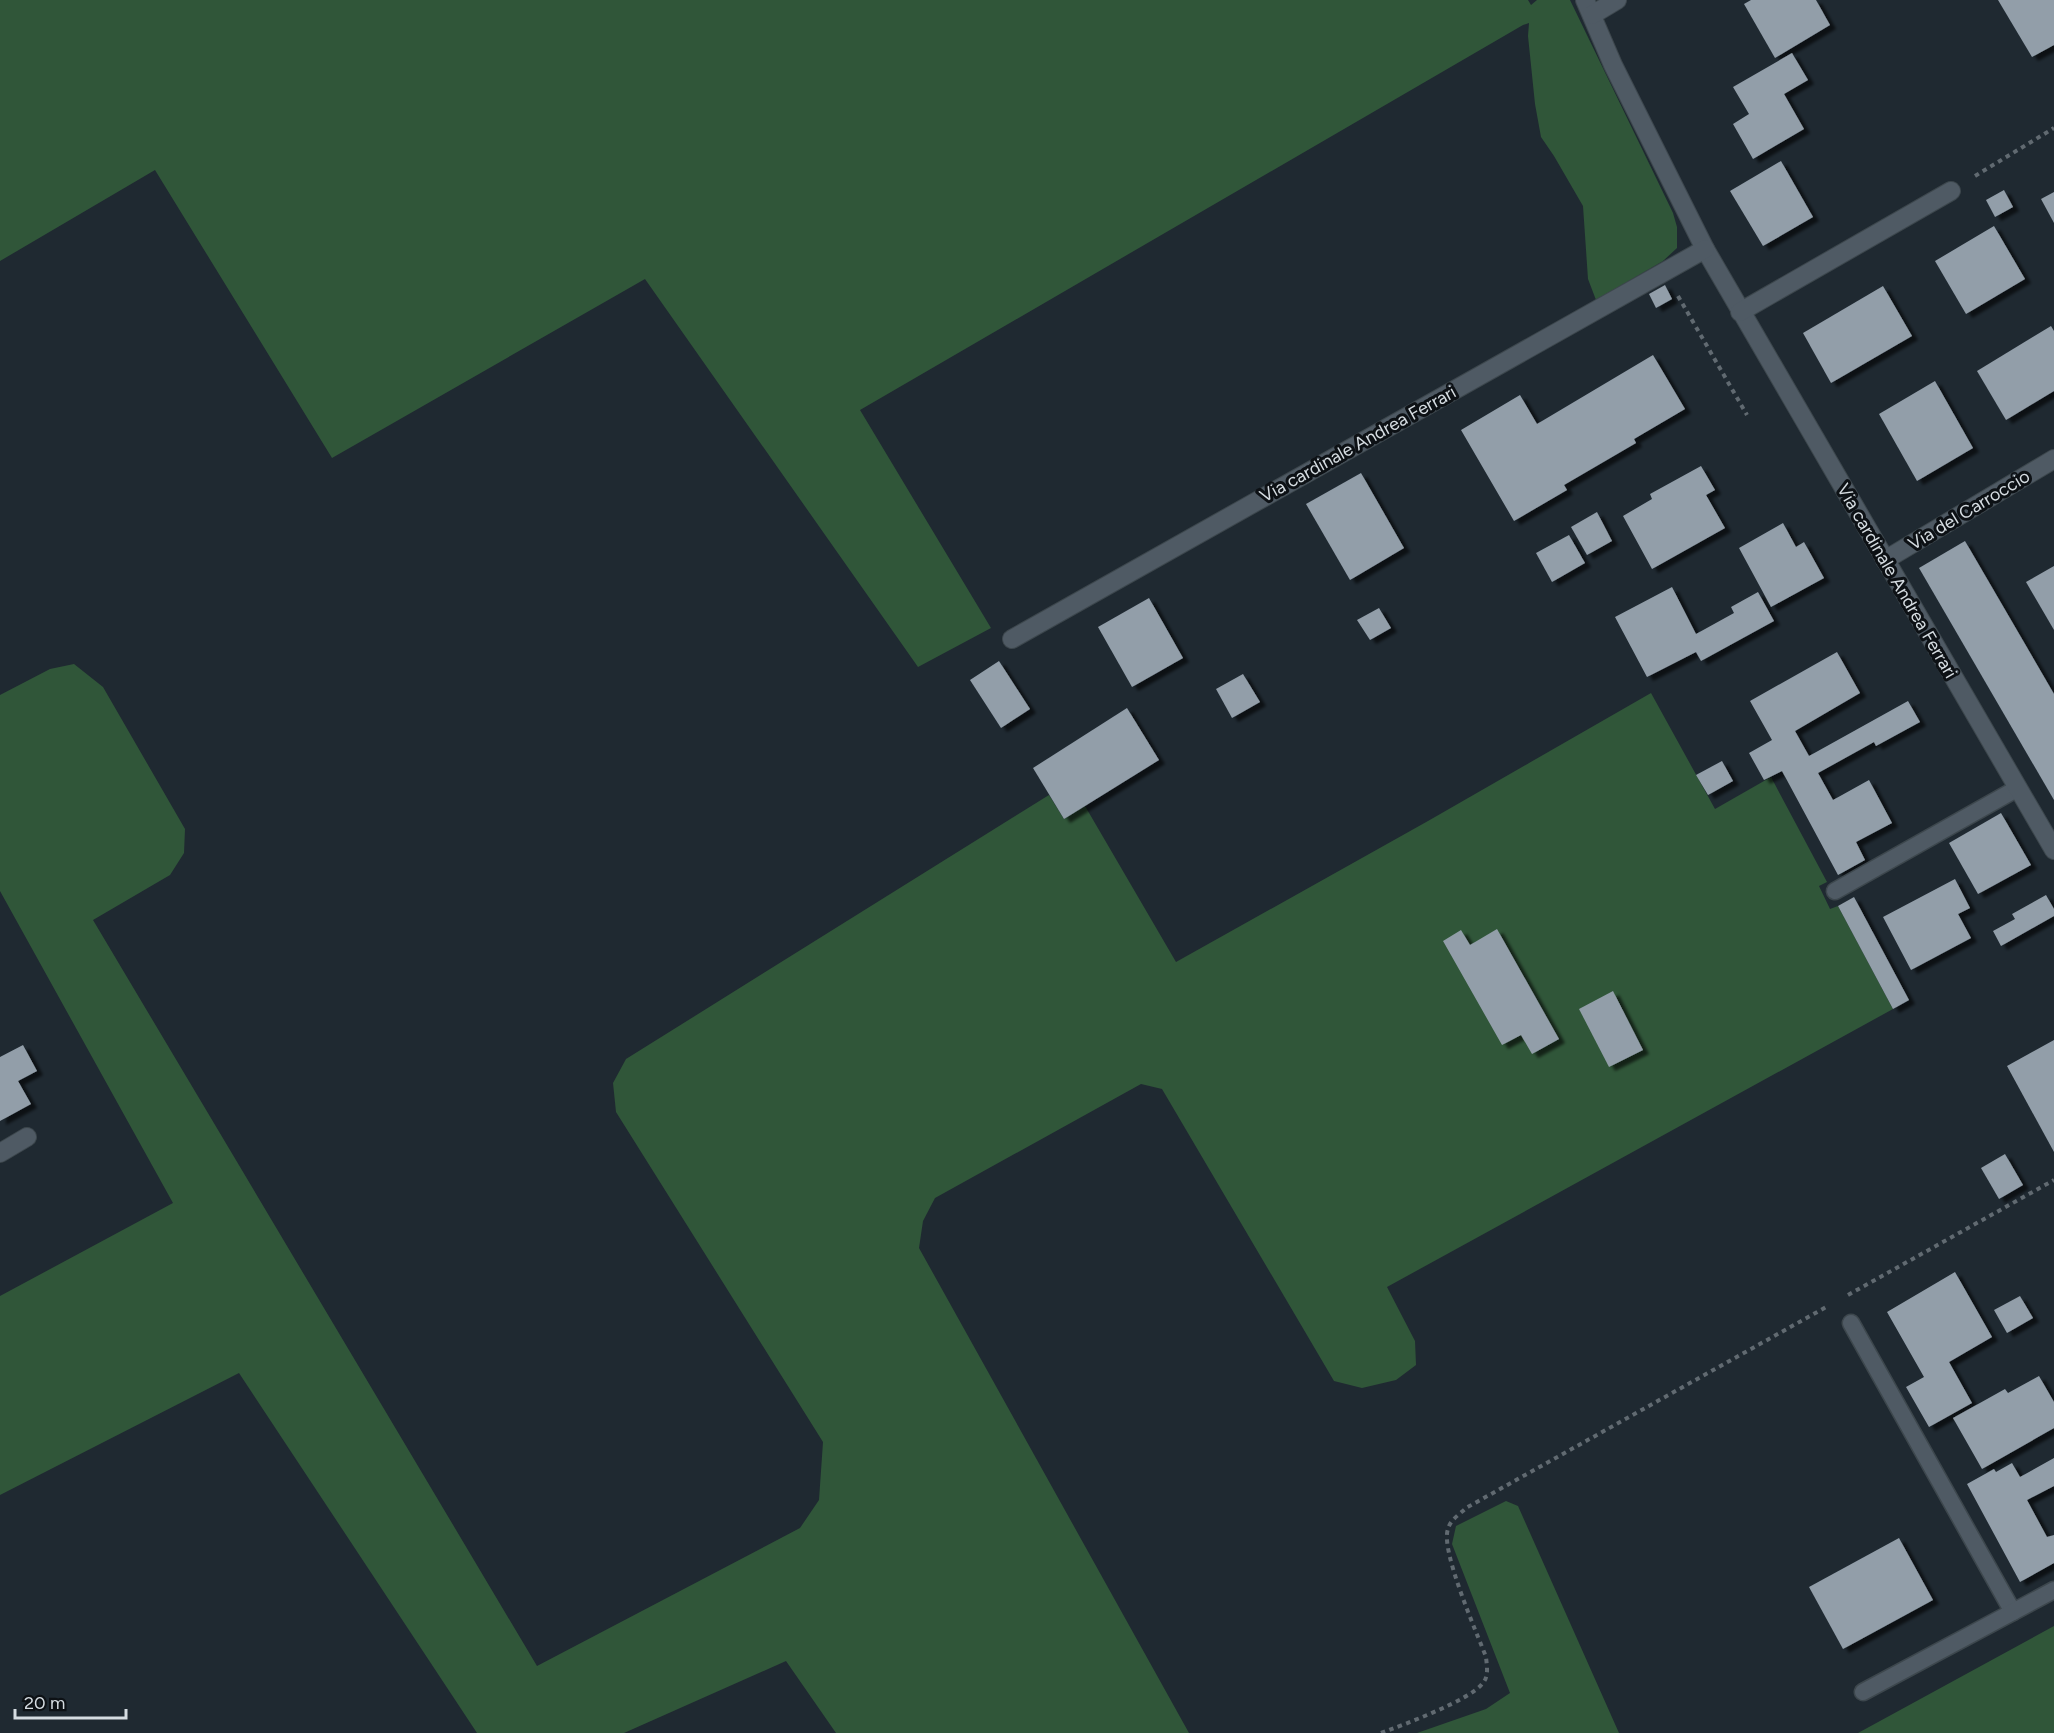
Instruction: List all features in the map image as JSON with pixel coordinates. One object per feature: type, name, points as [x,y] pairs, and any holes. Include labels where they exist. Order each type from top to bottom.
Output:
[{"type":"street","name":"Via cardinale Andrea Ferrari","points":[[1617,0],[1588,7],[1609,57],[1705,249],[2054,850]]},
{"type":"street","points":[[1740,312],[1951,191]]},
{"type":"street","name":"Via cardinale Andrea Ferrari","points":[[1012,639],[1705,249]]},
{"type":"street","name":"Via del Carroccio","points":[[1885,560],[2054,459]]},
{"type":"street","points":[[0,1153],[27,1137]]},
{"type":"lane","points":[[1835,891],[2018,788]]},
{"type":"lane","points":[[1851,1323],[2013,1612]]},
{"type":"lane","points":[[1863,1692],[2054,1590]]},
{"type":"path","points":[[1951,191],[2054,128]]},
{"type":"path","points":[[1677,294],[1747,415]]},
{"type":"path","points":[[1841,1299],[2054,1180]]},
{"type":"path","points":[[1381,1733],[1471,1694],[1484,1683],[1487,1673],[1486,1658],[1447,1551],[1448,1529],[1456,1517],[1466,1508],[1830,1305]]},
{"type":"green space","points":[[0,0],[1528,0],[1531,5],[1537,0],[1570,0],[1673,213],[1677,227],[1677,248],[1663,261],[1596,300],[1588,279],[1583,206],[1541,137],[1535,104],[1528,36],[1529,23],[1523,25],[860,410],[991,628],[918,667],[645,279],[332,458],[155,170],[0,261]]},
{"type":"green space","points":[[74,664],[103,687],[185,829],[184,853],[170,875],[93,920],[537,1666],[800,1528],[819,1500],[823,1442],[616,1112],[613,1083],[626,1059],[1049,795],[1064,819],[1085,806],[1176,962],[1651,693],[1715,809],[1771,777],[1827,882],[1819,886],[1830,909],[1838,906],[1893,1009],[1387,1287],[1415,1341],[1416,1365],[1396,1380],[1362,1388],[1334,1381],[1162,1089],[1141,1084],[935,1198],[923,1221],[919,1248],[1189,1733],[836,1733],[786,1661],[624,1733],[477,1733],[239,1373],[0,1495],[0,1296],[173,1203],[0,891],[0,695],[50,669]]},
{"type":"green space","points":[[1506,1501],[1518,1506],[1619,1733],[1417,1733],[1486,1709],[1510,1693],[1452,1544],[1456,1526]]},
{"type":"green space","points":[[2054,1626],[2054,1733],[1858,1733]]},
{"type":"building","points":[[1751,0],[1816,0],[1830,25],[1775,58],[1744,4]]},
{"type":"building","points":[[1998,0],[2054,0],[2054,45],[2032,57]]},
{"type":"building","points":[[1792,53],[1808,80],[1784,94],[1804,129],[1753,159],[1733,124],[1749,114],[1733,87]]},
{"type":"building","points":[[1781,161],[1813,217],[1763,246],[1730,191]]},
{"type":"building","points":[[2004,190],[2013,207],[1995,217],[1986,200]]},
{"type":"building","points":[[2054,192],[2054,223],[2041,199]]},
{"type":"building","points":[[1994,226],[2025,279],[1966,314],[1935,261]]},
{"type":"building","points":[[1665,285],[1672,299],[1656,308],[1649,294]]},
{"type":"building","points":[[1883,286],[1912,336],[1831,383],[1803,333]]},
{"type":"building","points":[[2051,326],[2054,331],[2054,391],[2006,420],[1977,371]]},
{"type":"building","points":[[1653,355],[1685,409],[1634,439],[1636,443],[1564,485],[1567,490],[1514,521],[1461,430],[1520,395],[1537,424]]},
{"type":"building","points":[[1935,381],[1973,448],[1917,481],[1879,414]]},
{"type":"building","points":[[1701,466],[1715,490],[1706,495],[1725,528],[1652,569],[1623,516],[1652,499],[1650,494]]},
{"type":"building","points":[[1361,473],[1404,548],[1350,580],[1306,504]]},
{"type":"building","points":[[1597,512],[1612,541],[1587,555],[1571,527]]},
{"type":"building","points":[[1783,523],[1796,547],[1804,542],[1824,578],[1771,607],[1739,548]]},
{"type":"building","points":[[1569,535],[1585,563],[1552,582],[1536,553]]},
{"type":"building","points":[[1965,541],[2054,694],[2054,800],[1919,568]]},
{"type":"building","points":[[2054,566],[2054,630],[2026,582]]},
{"type":"building","points":[[1672,587],[1696,634],[1734,613],[1731,607],[1758,592],[1774,621],[1701,661],[1696,652],[1647,677],[1615,617]]},
{"type":"building","points":[[1149,598],[1183,658],[1132,687],[1098,627]]},
{"type":"building","points":[[1379,608],[1391,628],[1370,640],[1357,620]]},
{"type":"building","points":[[1837,652],[1860,693],[1795,731],[1809,756],[1908,701],[1920,722],[1876,746],[1874,742],[1818,773],[1833,800],[1869,780],[1892,823],[1856,842],[1865,860],[1838,875],[1782,771],[1764,780],[1749,753],[1772,740],[1750,701]]},
{"type":"building","points":[[999,661],[1030,709],[1001,728],[970,680]]},
{"type":"building","points":[[1243,674],[1260,702],[1232,718],[1216,689]]},
{"type":"building","points":[[1127,708],[1159,760],[1064,819],[1033,768]]},
{"type":"building","points":[[1722,761],[1733,781],[1708,795],[1696,775]]},
{"type":"building","points":[[2001,813],[2031,865],[1978,894],[1949,843]]},
{"type":"building","points":[[1955,879],[1970,908],[1958,914],[1971,938],[1911,970],[1883,917]]},
{"type":"building","points":[[2046,895],[2054,909],[2054,916],[2001,946],[1993,931],[2015,919],[2012,914]]},
{"type":"building","points":[[1854,897],[1909,1000],[1893,1009],[1838,906]]},
{"type":"building","points":[[1497,929],[1559,1039],[1532,1054],[1521,1035],[1502,1045],[1443,941],[1461,930],[1470,945]]},
{"type":"building","points":[[1613,991],[1643,1050],[1609,1067],[1579,1009]]},
{"type":"building","points":[[2054,1040],[2054,1152],[2007,1066]]},
{"type":"building","points":[[23,1045],[37,1071],[18,1081],[31,1104],[0,1121],[0,1057]]},
{"type":"building","points":[[2005,1154],[2023,1185],[1999,1199],[1981,1168]]},
{"type":"building","points":[[1955,1272],[1992,1337],[1949,1362],[1972,1403],[1929,1427],[1906,1387],[1924,1377],[1887,1312]]},
{"type":"building","points":[[2020,1296],[2033,1318],[2007,1333],[1994,1310]]},
{"type":"building","points":[[2039,1376],[2054,1402],[2054,1428],[1982,1469],[1953,1418],[2005,1389],[2008,1393]]},
{"type":"building","points":[[2054,1458],[2054,1486],[2027,1500],[2047,1537],[2054,1535],[2054,1563],[2020,1582],[1967,1484],[1994,1469],[1996,1472],[2012,1463],[2020,1477]]},
{"type":"building","points":[[1899,1538],[1933,1600],[1843,1649],[1809,1587]]}]
